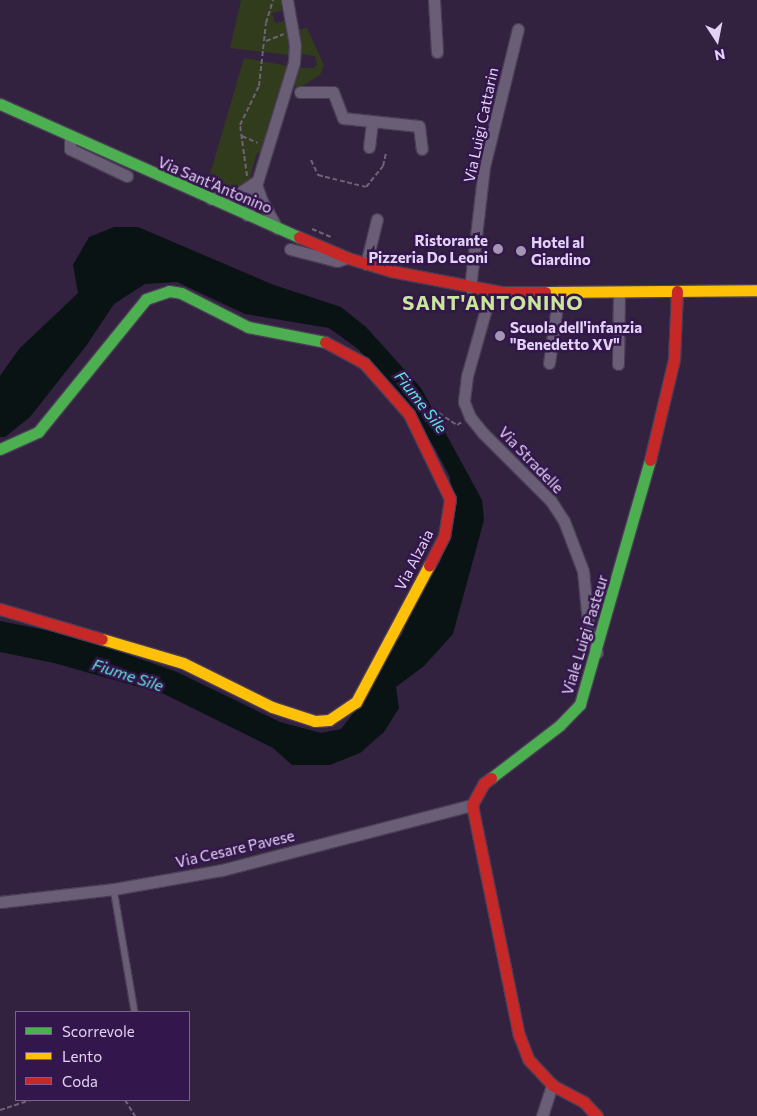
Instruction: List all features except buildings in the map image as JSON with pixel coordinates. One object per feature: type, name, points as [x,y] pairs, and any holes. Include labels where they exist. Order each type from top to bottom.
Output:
[{"type":"street","points":[[247,215],[253,182],[295,58],[287,0]]},
{"type":"street","points":[[434,0],[437,52]]},
{"type":"street","name":"Via Luigi Cattarin","points":[[470,288],[484,167],[518,29]]},
{"type":"street","points":[[300,92],[333,92],[343,118],[418,126],[422,149]]},
{"type":"street","name":"Via Sant'Antonino","points":[[0,104],[209,199],[366,264],[470,288],[491,291],[757,290]]},
{"type":"street","points":[[369,147],[372,121]]},
{"type":"street","points":[[70,136],[70,149],[127,176]]},
{"type":"street","points":[[209,199],[239,193],[253,182]]},
{"type":"street","points":[[253,182],[277,228]]},
{"type":"street","points":[[366,264],[377,219]]},
{"type":"street","name":"Via Sant'Antonino","points":[[290,249],[337,261],[348,258]]},
{"type":"street","name":"Via Alzaia","points":[[0,449],[38,432],[146,299],[169,291],[181,293],[248,327],[327,342],[364,363],[409,414],[450,499],[444,536],[371,675],[356,702],[329,720],[315,721],[272,707],[182,663],[0,609]]},
{"type":"street","points":[[470,417],[464,402],[467,376],[491,291]]},
{"type":"street","name":"Viale Luigi Pasteur","points":[[472,805],[484,783],[560,725],[580,704],[597,653],[665,404],[675,349],[677,291]]},
{"type":"street","points":[[549,363],[559,292]]},
{"type":"street","points":[[618,364],[619,292]]},
{"type":"street","name":"Via Stradelle","points":[[470,417],[550,501],[564,521],[583,571],[589,632],[597,653]]},
{"type":"street","points":[[472,805],[519,1035],[528,1058],[552,1085],[584,1102],[597,1116]]},
{"type":"street","name":"Via Cesare Pavese","points":[[0,902],[114,889],[222,870],[472,805]]},
{"type":"street","points":[[542,1116],[552,1085]]},
{"type":"lane","points":[[114,889],[135,1011]]},
{"type":"path","points":[[253,182],[247,168],[241,135],[242,116],[259,86],[266,41],[266,23],[273,0]]},
{"type":"path","points":[[266,41],[287,33]]},
{"type":"path","points":[[241,135],[263,144]]},
{"type":"path","points":[[310,160],[318,175],[366,187],[383,166],[386,152]]},
{"type":"path","points":[[306,228],[331,236],[342,246],[336,252]]},
{"type":"path","points":[[417,425],[437,414],[457,424],[470,417]]},
{"type":"path","points":[[0,1110],[28,1101]]},
{"type":"path","points":[[126,1101],[135,1116]]},
{"type":"green space","points":[[241,0],[281,0],[281,11],[272,13],[275,23],[285,21],[290,55],[230,48]]},
{"type":"green space","points":[[307,28],[324,65],[320,75],[299,88],[293,84],[298,68],[314,68],[317,64],[315,56],[301,54],[297,30]]},
{"type":"green space","points":[[244,58],[288,66],[260,153],[257,153],[250,177],[253,178],[248,183],[222,193],[206,188]]},
{"type":"water","name":"Fiume Sile","points":[[114,227],[138,227],[274,285],[341,307],[366,327],[421,388],[482,500],[484,520],[453,634],[424,666],[396,687],[399,708],[384,732],[360,753],[330,765],[292,765],[273,748],[164,694],[54,663],[0,652],[0,621],[76,636],[177,672],[280,722],[321,733],[341,729],[362,702],[376,669],[401,636],[418,597],[440,562],[453,522],[450,477],[434,447],[399,392],[358,349],[329,328],[245,314],[177,282],[145,284],[114,304],[86,346],[30,417],[5,437],[0,437],[0,376],[19,349],[78,293],[73,265],[89,237]]},
{"type":"traffic: fast","points":[[0,104],[299,237]]},
{"type":"traffic: fast","points":[[0,449],[38,432],[146,299],[169,291],[181,293],[248,327],[325,342]]},
{"type":"traffic: fast","points":[[491,778],[560,725],[580,704],[650,460]]},
{"type":"traffic: slow","points":[[545,292],[757,290]]},
{"type":"traffic: slow","points":[[102,639],[183,663],[272,707],[315,721],[329,720],[356,702],[429,565]]},
{"type":"traffic: jam","points":[[299,237],[348,258],[391,271],[501,292],[545,292]]},
{"type":"traffic: jam","points":[[650,460],[674,359],[677,291]]},
{"type":"traffic: jam","points":[[325,342],[364,363],[409,414],[450,499],[444,536],[429,565]]},
{"type":"traffic: jam","points":[[0,609],[102,639]]},
{"type":"traffic: jam","points":[[491,778],[484,783],[472,805],[519,1035],[528,1059],[552,1085],[584,1102],[597,1116]]},
{"type":"place","name":"Ristorante Pizzeria Do Leoni","points":[[498,249]]},
{"type":"place","name":"Hotel al Giardino","points":[[521,251]]},
{"type":"place","name":"Scuola dell'infanzia \"Benedetto XV\"","points":[[500,336]]},
{"type":"district","name":"SANT'ANTONINO","points":[[493,302]]}]
